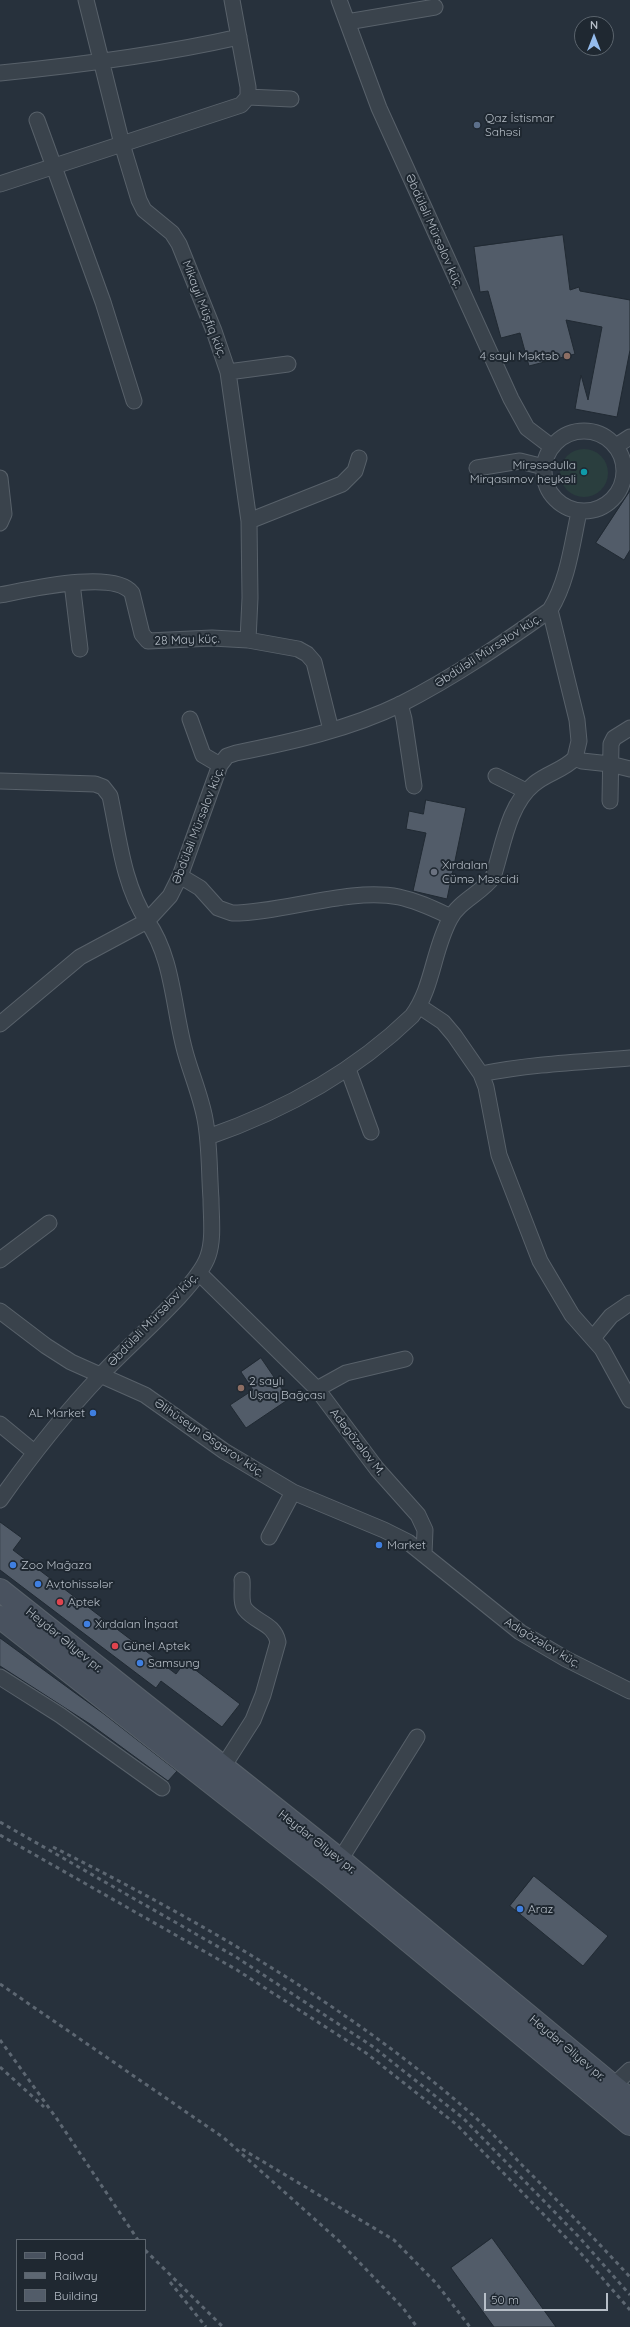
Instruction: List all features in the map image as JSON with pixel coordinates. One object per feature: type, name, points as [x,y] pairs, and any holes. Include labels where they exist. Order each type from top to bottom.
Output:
[{"type":"main road","name":"Heydər Əliyev pr.","points":[[0,1590],[340,1860],[607,2093],[630,2124]]},
{"type":"main road","name":"Heydər Əliyev pr.","points":[[0,1617],[607,2093],[630,2100]]},
{"type":"street","name":"Mikayıl Müşfiq küç.","points":[[86,0],[100,63],[122,144],[144,210],[172,232],[179,244],[214,331],[228,372],[249,521],[250,598],[248,640]]},
{"type":"street","points":[[0,184],[241,105],[248,97],[232,0]]},
{"type":"street","name":"Əbdüləli Mürsəlov küç.","points":[[340,0],[379,108],[511,399],[527,428],[552,447]]},
{"type":"street","points":[[347,22],[435,7]]},
{"type":"street","points":[[0,73],[100,63],[173,51],[239,37]]},
{"type":"street","points":[[248,97],[292,99]]},
{"type":"street","points":[[37,120],[103,302],[134,400]]},
{"type":"street","points":[[228,372],[288,364]]},
{"type":"street","points":[[578,431],[599,434],[616,446],[627,465],[617,496],[600,508],[579,512],[569,509],[552,497],[544,477],[544,467],[552,447],[568,434],[578,431]]},
{"type":"street","points":[[616,446],[630,437]]},
{"type":"street","points":[[249,521],[342,484],[355,471],[359,458]]},
{"type":"street","points":[[477,468],[520,461],[544,467]]},
{"type":"street","points":[[0,478],[4,514],[0,523]]},
{"type":"street","name":"Əbdüləli Mürsəlov küç.","points":[[0,1500],[34,1452],[100,1376],[178,1297],[199,1273],[208,1257],[211,1243],[208,1137],[199,1092],[180,1032],[170,978],[162,948],[147,920],[170,896],[180,876],[220,765],[227,756],[280,744],[331,730],[400,704],[471,664],[550,610],[563,580],[579,512]]},
{"type":"street","points":[[72,583],[80,650]]},
{"type":"street","name":"28 May küç.","points":[[0,595],[72,583],[112,583],[127,587],[132,592],[142,634],[148,641],[212,638],[248,640],[298,649],[307,654],[314,662],[331,730]]},
{"type":"street","points":[[208,1137],[256,1119],[348,1069],[397,1030],[419,1006],[442,934],[451,917],[494,877],[511,818],[526,791],[551,772],[564,768],[575,758],[579,741],[578,720],[550,610]]},
{"type":"street","points":[[400,704],[404,719],[414,786]]},
{"type":"street","points":[[190,719],[203,755],[220,765]]},
{"type":"street","points":[[610,801],[610,750],[614,738],[630,728]]},
{"type":"street","points":[[575,758],[582,761],[610,764],[630,769]]},
{"type":"street","points":[[496,776],[526,791]]},
{"type":"street","points":[[0,781],[95,784],[103,787],[110,796],[128,882],[135,899],[147,920],[80,957],[0,1024]]},
{"type":"street","points":[[180,876],[200,888],[218,908],[232,913],[369,894],[398,897],[419,902],[451,917]]},
{"type":"street","points":[[419,1006],[443,1022],[454,1035],[481,1074],[486,1087],[499,1155],[532,1243],[556,1292],[572,1314],[602,1349],[630,1400]]},
{"type":"street","points":[[481,1074],[558,1062],[630,1058]]},
{"type":"street","points":[[348,1069],[371,1132]]},
{"type":"street","points":[[0,1260],[49,1223]]},
{"type":"street","name":"Adəgözəlov M.","points":[[199,1273],[317,1389],[377,1469],[418,1515],[425,1530],[424,1554]]},
{"type":"street","points":[[593,1338],[611,1316],[630,1303]]},
{"type":"street","name":"Əlihüseyn Əsgərov küç.","points":[[0,1311],[52,1350],[71,1362],[145,1395],[224,1451],[292,1492],[384,1530],[424,1554]]},
{"type":"street","points":[[317,1389],[346,1373],[405,1359]]},
{"type":"street","points":[[0,1424],[34,1452]]},
{"type":"street","points":[[269,1537],[292,1492]]},
{"type":"street","name":"Adıgözəlov küç.","points":[[424,1554],[520,1632],[566,1659],[630,1691]]},
{"type":"street","points":[[223,1767],[253,1720],[263,1695],[278,1642],[276,1634],[270,1626],[245,1609],[243,1602],[242,1580]]},
{"type":"street","points":[[0,1677],[60,1715],[162,1788]]},
{"type":"street","points":[[340,1860],[417,1737]]},
{"type":"street","points":[[607,2093],[630,2070]]},
{"type":"green space","points":[[579,449],[589,449],[601,456],[608,468],[608,478],[601,490],[589,497],[579,497],[571,493],[564,486],[560,478],[560,468],[564,460],[571,453]]},
{"type":"building","points":[[563,235],[570,290],[579,287],[580,291],[630,300],[630,350],[617,417],[575,409],[581,375],[588,400],[602,327],[566,320],[575,354],[529,366],[520,333],[501,338],[488,291],[480,292],[474,247]]},
{"type":"building","points":[[630,491],[630,550],[624,560],[596,543]]},
{"type":"building","points":[[426,800],[466,808],[447,899],[413,891],[426,833],[406,829],[409,811],[423,814]]},
{"type":"building","points":[[261,1358],[289,1399],[246,1428],[230,1405],[253,1390],[241,1372]]},
{"type":"building","points":[[0,1522],[22,1538],[13,1550],[176,1674],[185,1662],[240,1704],[222,1727],[161,1681],[156,1688],[0,1570]]},
{"type":"building","points":[[0,1638],[104,1714],[177,1771],[168,1781],[90,1724],[0,1666]]},
{"type":"building","points":[[534,1876],[608,1936],[583,1966],[510,1906]]},
{"type":"building","points":[[492,2238],[556,2327],[494,2327],[451,2268]]},
{"type":"railway","points":[[0,1822],[236,1957],[372,2046],[463,2118],[579,2237],[630,2295]]},
{"type":"railway","points":[[0,1835],[237,1970],[366,2053],[457,2125],[578,2250],[630,2310]]},
{"type":"railway","points":[[53,1847],[108,1875],[215,1934],[320,1999],[371,2034],[420,2071],[481,2123],[630,2277]]},
{"type":"railway","points":[[0,1984],[224,2138],[338,2240],[403,2308],[417,2327]]},
{"type":"railway","points":[[0,2040],[57,2119],[137,2239]]},
{"type":"railway","points":[[0,2067],[44,2107]]},
{"type":"railway","points":[[242,2149],[394,2240],[436,2283],[470,2327]]},
{"type":"railway","points":[[146,2251],[223,2327]]},
{"type":"railway","points":[[170,2282],[206,2327]]},
{"type":"place","name":"Qaz İstismar Sahəsi","points":[[477,125]]},
{"type":"place","name":"4 saylı Məktəb","points":[[567,356]]},
{"type":"place","name":"Mirəsədulla Mirqasımov heykəli","points":[[584,472]]},
{"type":"place","name":"Xırdalan Cümə Məscidi","points":[[434,872]]},
{"type":"place","name":"2 saylı Uşaq Bağçası","points":[[241,1388]]},
{"type":"place","name":"AL Market","points":[[93,1413]]},
{"type":"place","name":"Market","points":[[379,1545]]},
{"type":"place","name":"Zoo Mağaza","points":[[13,1565]]},
{"type":"place","name":"Avtohissələr","points":[[38,1584]]},
{"type":"place","name":"Aptek","points":[[60,1602]]},
{"type":"place","name":"Xırdalan İnşaat","points":[[87,1624]]},
{"type":"place","name":"Günel Aptek","points":[[115,1646]]},
{"type":"place","name":"Samsung","points":[[140,1663]]},
{"type":"place","name":"Araz","points":[[520,1909]]}]
